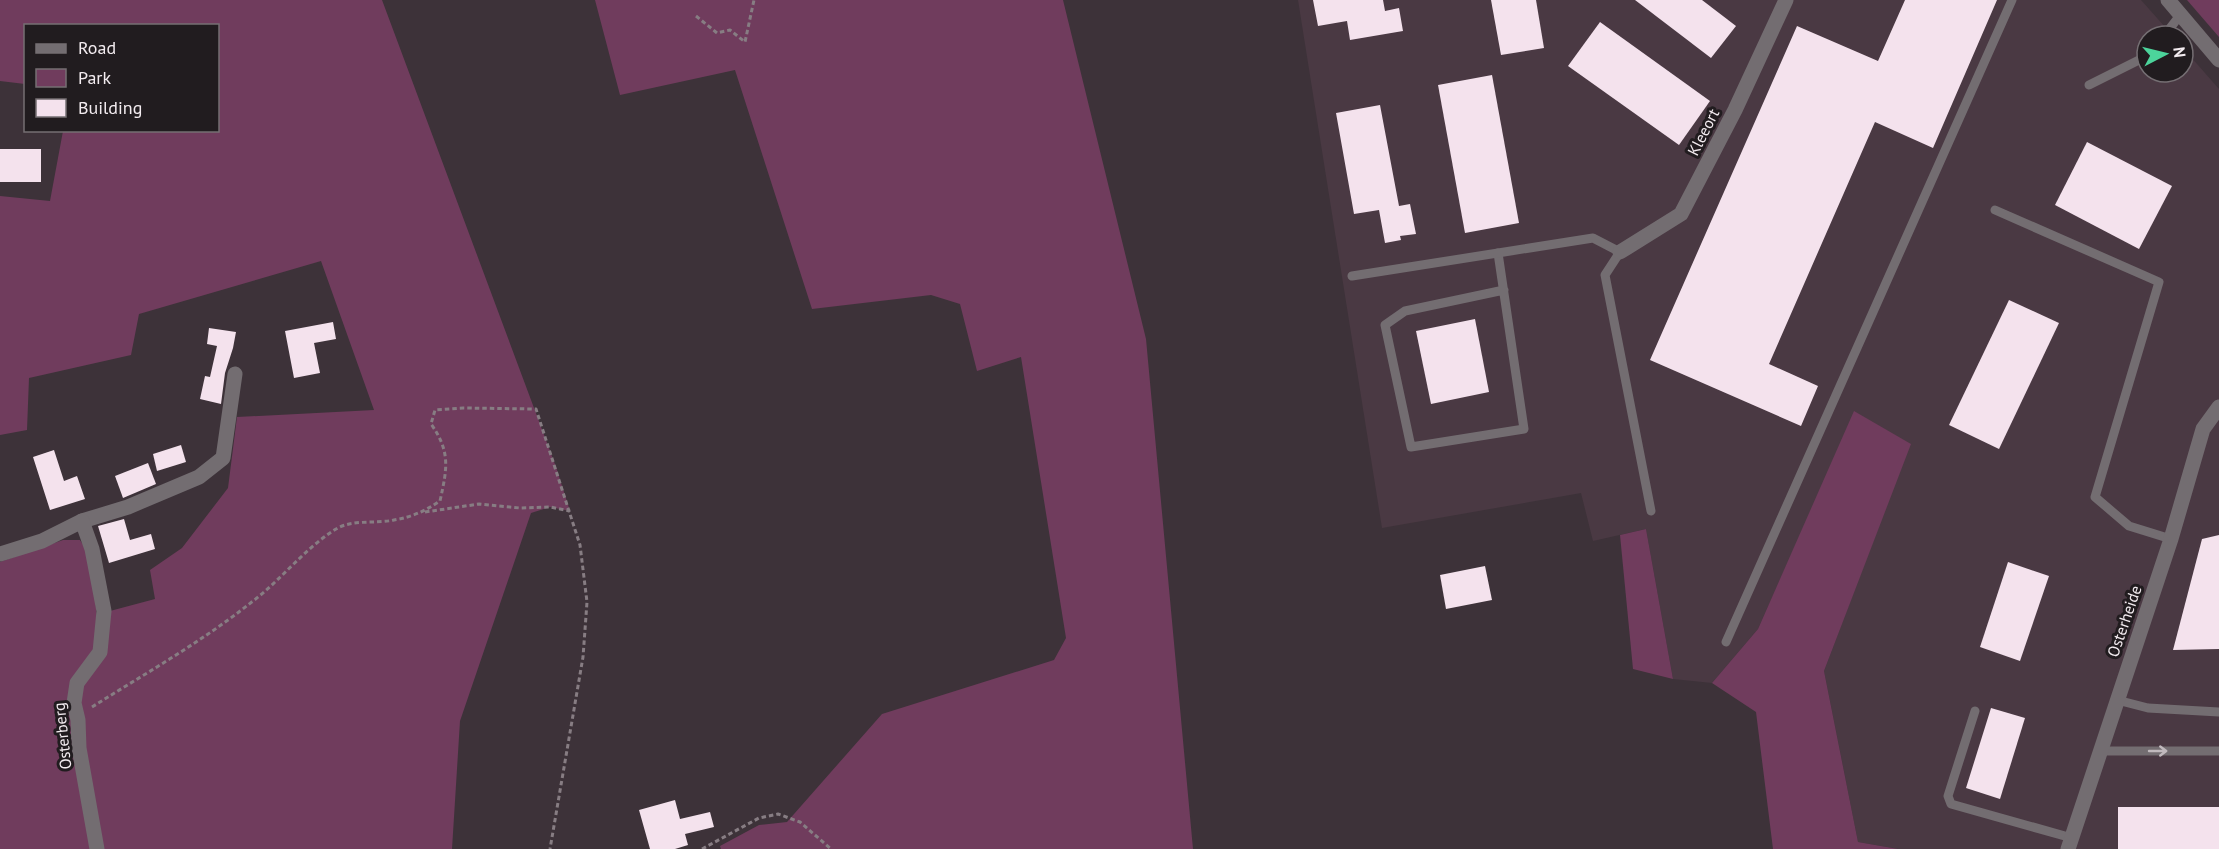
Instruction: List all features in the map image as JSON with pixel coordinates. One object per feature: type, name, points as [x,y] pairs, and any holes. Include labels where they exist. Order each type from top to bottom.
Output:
[{"type":"street","name":"Kleeort","points":[[1620,252],[1681,214],[1735,110],[1786,0]]},
{"type":"street","points":[[2168,0],[2219,60]]},
{"type":"street","points":[[0,554],[42,541],[82,521],[128,507],[199,477],[223,458],[235,374]]},
{"type":"street","name":"Osterheide","points":[[2070,844],[2171,539],[2203,429],[2219,407]]},
{"type":"street","name":"Osterberg","points":[[82,521],[92,549],[104,611],[100,652],[77,683],[74,703],[78,720],[79,748],[97,849]]},
{"type":"lane","points":[[1726,642],[2012,0]]},
{"type":"lane","points":[[2173,24],[2181,14]]},
{"type":"lane","points":[[2089,85],[2135,62]]},
{"type":"lane","points":[[1995,210],[2159,282],[2095,497],[2129,526],[2171,539]]},
{"type":"lane","points":[[1352,276],[1593,238],[1620,252],[1605,275],[1651,512]]},
{"type":"lane","points":[[1498,253],[1504,290],[1524,429],[1411,447],[1385,325],[1405,311],[1504,290]]},
{"type":"lane","points":[[2117,700],[2148,708],[2219,712]]},
{"type":"lane","points":[[1975,711],[1948,796],[1951,804],[2070,844]]},
{"type":"lane","points":[[2100,751],[2219,751]]},
{"type":"path","points":[[696,16],[717,33],[730,30],[745,42],[754,0]]},
{"type":"path","points":[[423,513],[440,501],[447,469],[441,439],[431,424],[435,410],[536,409],[580,544],[587,602],[583,657],[550,849]]},
{"type":"path","points":[[78,720],[88,710],[227,621],[256,599],[303,554],[338,527],[393,520],[479,504],[520,508],[550,507],[570,512]]},
{"type":"path","points":[[702,849],[759,818],[778,814],[800,822],[831,849]]},
{"type":"shaded area","points":[[1298,0],[2141,0],[2162,24],[2135,24],[2135,84],[2195,84],[2195,62],[2219,89],[2219,849],[1898,849],[1858,842],[1824,671],[1910,444],[1855,412],[1758,629],[1712,683],[1673,679],[1646,529],[1593,541],[1581,493],[1382,528]]},
{"type":"green space","points":[[0,0],[382,0],[556,467],[570,511],[550,507],[531,513],[460,721],[452,849],[0,849],[0,562],[63,540],[80,540],[91,557],[97,618],[110,611],[155,599],[150,570],[182,548],[228,488],[237,417],[374,410],[321,261],[139,314],[131,355],[29,378],[27,430],[0,435],[0,196],[50,201],[63,132],[219,132],[219,24],[24,24],[24,84],[0,81]]},
{"type":"green space","points":[[595,0],[1063,0],[1146,339],[1193,849],[721,849],[720,846],[759,825],[787,822],[882,714],[1054,660],[1066,638],[1021,357],[977,371],[960,304],[931,295],[812,309],[735,70],[620,95]]},
{"type":"green space","points":[[2187,0],[2219,0],[2219,37]]},
{"type":"green space","points":[[1854,411],[1911,444],[1824,671],[1858,842],[1898,849],[1773,849],[1756,712],[1712,683],[1758,629]]},
{"type":"green space","points":[[1646,529],[1673,679],[1633,669],[1620,535]]},
{"type":"building","points":[[1313,0],[1383,0],[1385,11],[1399,8],[1403,31],[1350,40],[1347,21],[1318,26]]},
{"type":"building","points":[[1491,0],[1536,0],[1544,48],[1501,55]]},
{"type":"building","points":[[1635,0],[1702,0],[1736,26],[1711,58]]},
{"type":"building","points":[[1905,0],[1997,0],[1933,148],[1875,122],[1769,364],[1818,386],[1801,426],[1650,360],[1797,26],[1878,61]]},
{"type":"building","points":[[1600,22],[1710,101],[1679,145],[1568,66]]},
{"type":"building","points":[[1492,75],[1519,223],[1465,233],[1438,85]]},
{"type":"building","points":[[1380,105],[1399,206],[1410,204],[1416,234],[1400,236],[1401,240],[1385,243],[1379,210],[1354,214],[1336,113]]},
{"type":"building","points":[[2087,142],[2172,186],[2139,249],[2055,205]]},
{"type":"building","points":[[0,149],[41,149],[41,182],[0,182]]},
{"type":"building","points":[[2009,300],[2059,323],[1999,449],[1949,425]]},
{"type":"building","points":[[1475,319],[1489,392],[1431,404],[1416,331]]},
{"type":"building","points":[[333,322],[336,339],[314,343],[320,373],[294,378],[285,331]]},
{"type":"building","points":[[209,328],[236,332],[225,373],[221,404],[200,399],[205,376],[210,377],[217,346],[207,344]]},
{"type":"building","points":[[181,445],[186,462],[157,471],[153,454]]},
{"type":"building","points":[[54,450],[64,481],[77,476],[85,499],[50,510],[33,457]]},
{"type":"building","points":[[148,463],[156,484],[123,498],[115,476]]},
{"type":"building","points":[[124,519],[130,540],[151,534],[155,549],[109,563],[98,526]]},
{"type":"building","points":[[2219,535],[2219,649],[2173,650],[2202,539]]},
{"type":"building","points":[[2008,562],[2049,576],[2020,661],[1980,647]]},
{"type":"building","points":[[1485,566],[1492,600],[1446,609],[1440,575]]},
{"type":"building","points":[[1991,708],[2025,718],[2000,799],[1966,788]]},
{"type":"building","points":[[675,800],[680,819],[710,812],[714,827],[685,834],[688,845],[675,849],[650,849],[639,810]]},
{"type":"building","points":[[2118,807],[2219,807],[2219,849],[2118,849]]}]
